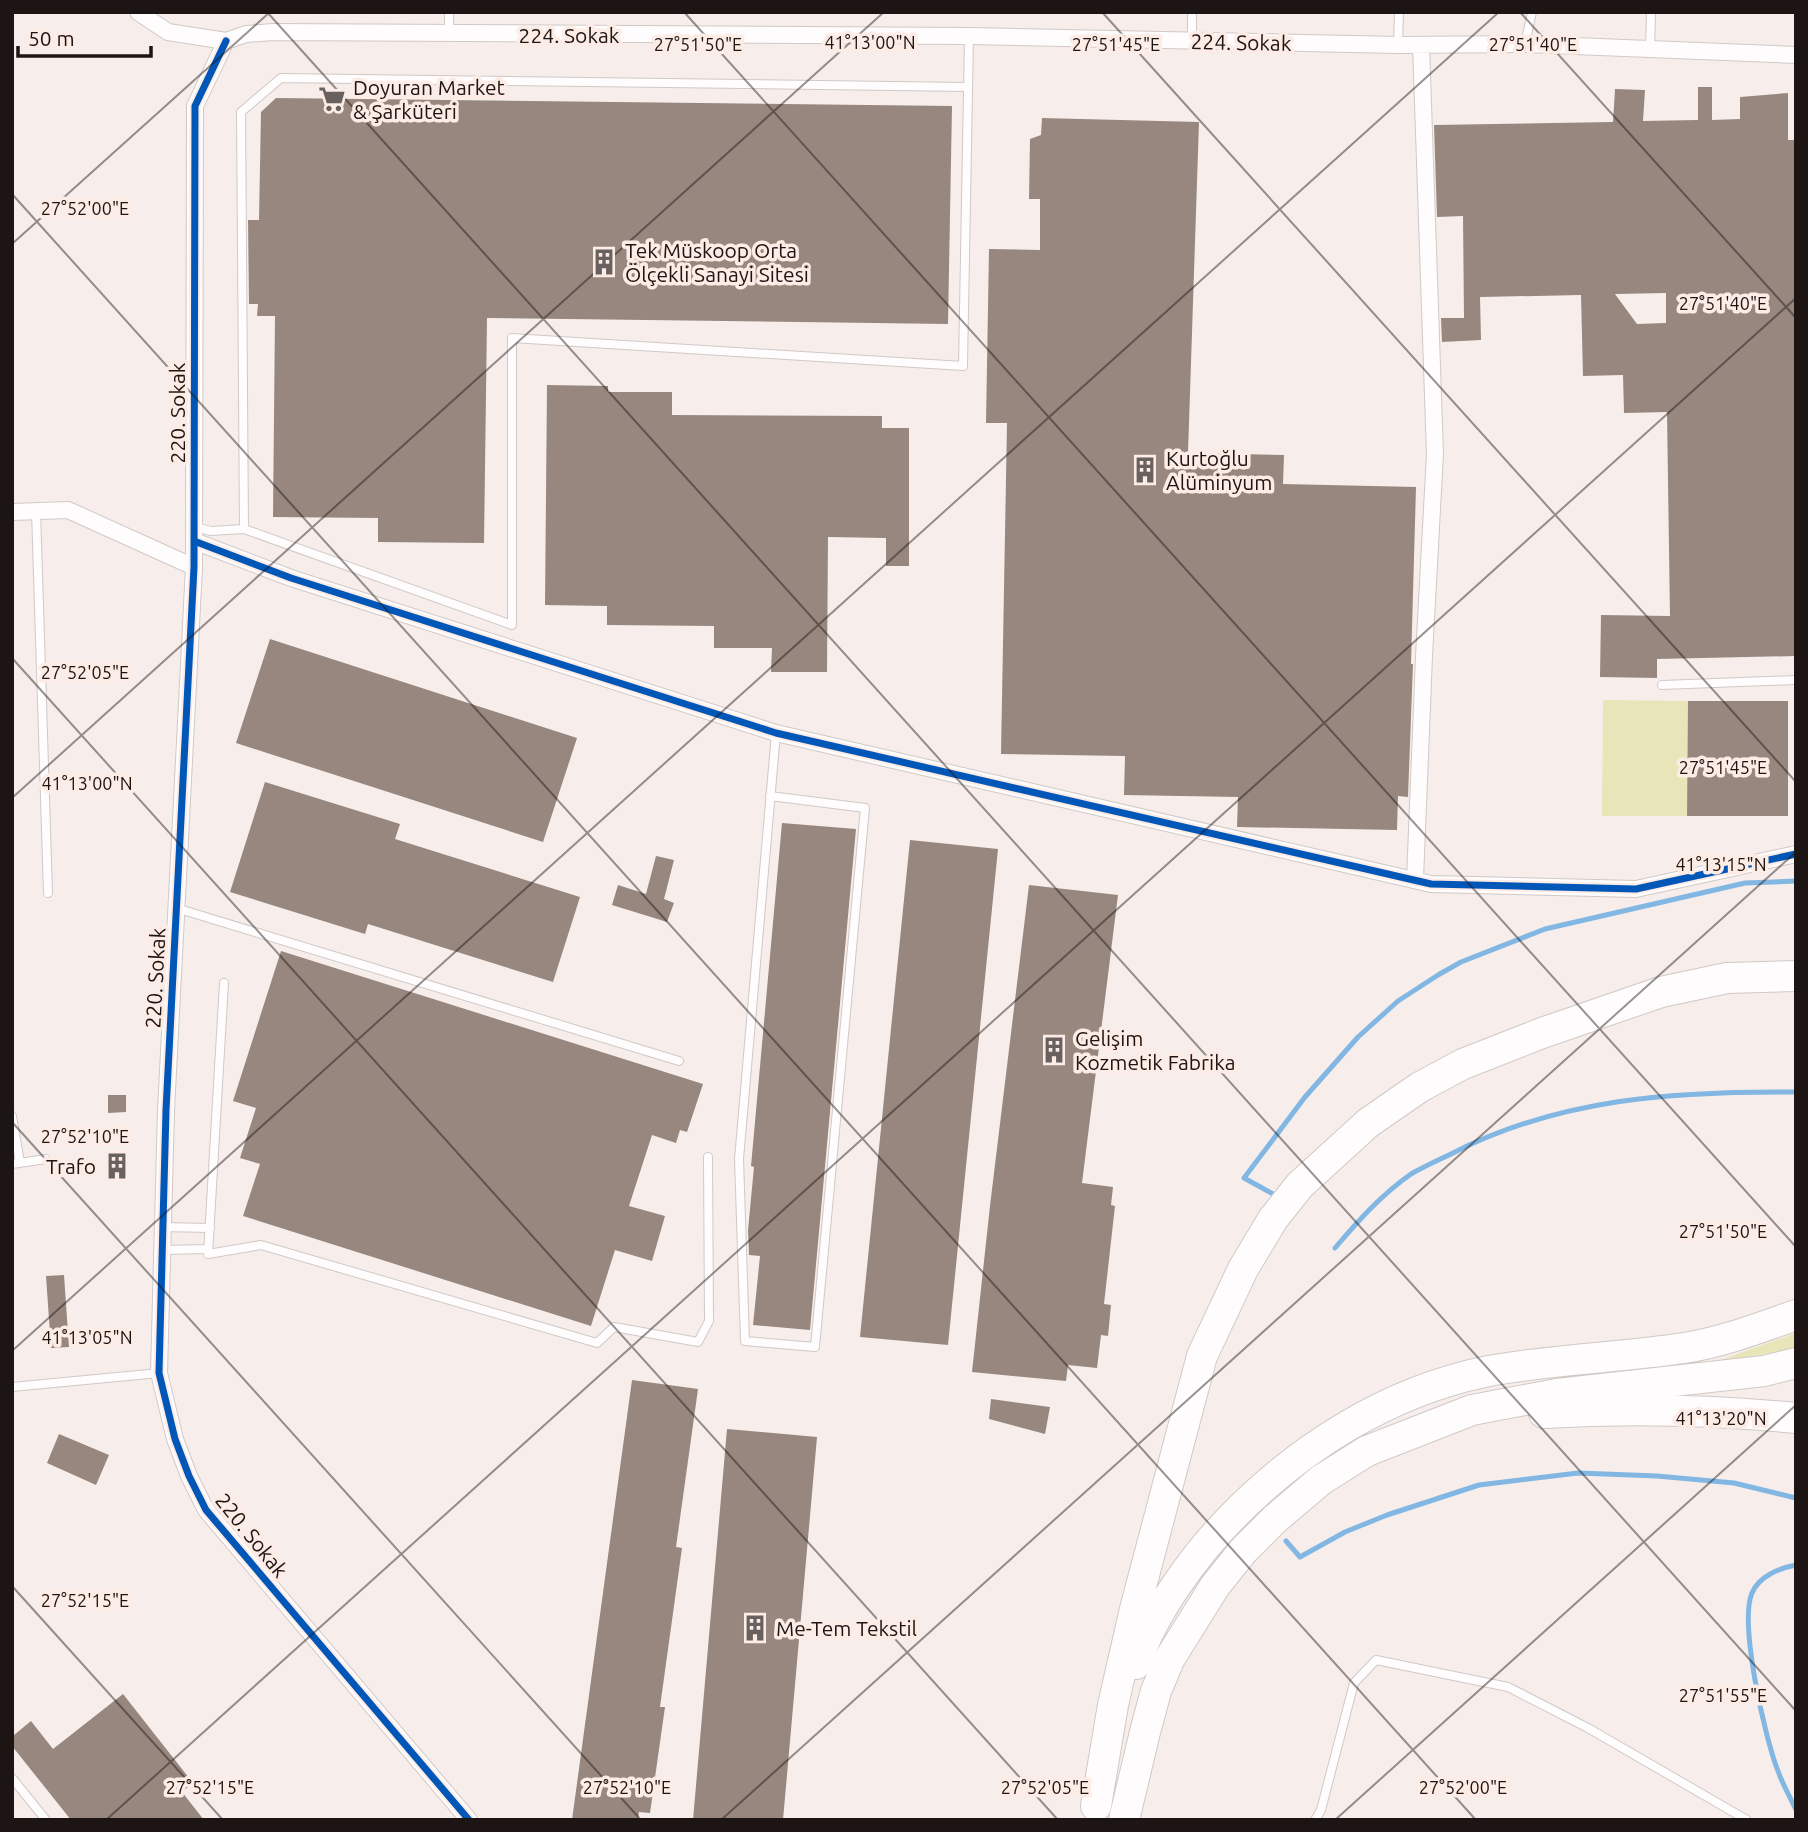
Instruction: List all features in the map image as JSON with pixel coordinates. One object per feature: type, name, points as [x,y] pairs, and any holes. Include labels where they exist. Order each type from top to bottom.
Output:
[{"type":"highway","points":[[1094,1813],[1129,1633],[1202,1356],[1242,1269],[1273,1219],[1300,1185],[1368,1122],[1420,1087],[1463,1063],[1661,992],[1727,978],[1796,976]]},
{"type":"highway","points":[[1094,1813],[1140,1649],[1162,1609],[1190,1565],[1219,1530],[1252,1496],[1316,1446],[1351,1423],[1433,1385],[1522,1366],[1686,1348],[1738,1336],[1796,1315]]},
{"type":"highway","points":[[1124,1820],[1156,1691],[1170,1658],[1190,1623],[1243,1551],[1275,1519],[1321,1480],[1367,1451],[1472,1410],[1557,1394],[1764,1371],[1796,1363]]},
{"type":"highway","points":[[1367,1451],[1510,1415],[1665,1412],[1796,1418]]},
{"type":"street","points":[[138,12],[169,32],[226,41]]},
{"type":"street","name":"224. Sokak","points":[[226,41],[246,34],[273,32],[969,36],[1398,46],[1525,44],[1796,55]]},
{"type":"street","name":"220. Sokak","points":[[226,41],[195,106],[194,567],[176,908],[159,1373],[175,1439],[206,1510],[469,1820]]},
{"type":"street","points":[[1415,880],[1435,454],[1421,45]]},
{"type":"street","points":[[12,512],[68,510],[194,567]]},
{"type":"street","points":[[194,534],[291,578],[776,733],[1431,884],[1636,889],[1796,854]]},
{"type":"lane","points":[[449,12],[449,34]]},
{"type":"lane","points":[[1192,12],[1192,41]]},
{"type":"lane","points":[[1398,46],[1399,12]]},
{"type":"lane","points":[[1525,44],[1532,12]]},
{"type":"lane","points":[[1650,49],[1651,12]]},
{"type":"lane","points":[[194,534],[244,529],[512,625],[512,338],[963,366],[969,36]]},
{"type":"lane","points":[[244,529],[241,112],[281,78],[968,87]]},
{"type":"lane","points":[[36,511],[48,893]]},
{"type":"lane","points":[[1662,685],[1796,680]]},
{"type":"lane","points":[[770,796],[865,808],[815,1347],[745,1341],[739,1159],[770,796],[776,733]]},
{"type":"lane","points":[[176,908],[679,1060]]},
{"type":"lane","points":[[224,983],[208,1254],[261,1245],[597,1343],[614,1327],[698,1342],[709,1321],[708,1157]]},
{"type":"lane","points":[[12,1116],[16,1163],[46,1159]]},
{"type":"lane","points":[[163,1227],[210,1228]]},
{"type":"lane","points":[[162,1250],[208,1249]]},
{"type":"lane","points":[[12,1387],[159,1373]]},
{"type":"lane","points":[[1315,1820],[1321,1810],[1354,1683],[1376,1660],[1508,1687],[1588,1728],[1747,1820]]},
{"type":"lane","points":[[12,1778],[46,1820]]},
{"type":"shaded area","points":[[1603,700],[1688,701],[1687,816],[1602,816]]},
{"type":"shaded area","points":[[1796,1333],[1796,1348],[1724,1362],[1723,1359]]},
{"type":"building","points":[[1698,87],[1712,87],[1712,120],[1740,119],[1740,97],[1788,93],[1788,140],[1796,140],[1796,656],[1657,659],[1657,678],[1600,677],[1601,615],[1670,616],[1667,412],[1624,413],[1623,375],[1583,376],[1581,295],[1480,297],[1481,340],[1442,342],[1441,318],[1464,318],[1463,216],[1437,217],[1434,125],[1613,122],[1615,89],[1645,90],[1643,121],[1698,120]],"holes":[[[1666,293],[1666,323],[1637,324],[1615,294]]]},
{"type":"building","name":"Tek Müskoop Orta Ölçekli Sanayi Sitesi","points":[[276,98],[952,106],[948,324],[487,318],[484,543],[378,542],[378,518],[273,517],[275,316],[257,316],[258,304],[249,304],[248,220],[259,220],[261,112]]},
{"type":"building","name":"Kurtoğlu Alüminyum","points":[[1042,118],[1199,122],[1188,453],[1284,455],[1283,484],[1416,487],[1408,797],[1398,796],[1397,830],[1237,827],[1238,797],[1124,795],[1125,756],[1001,754],[1007,423],[986,423],[989,249],[1040,250],[1040,199],[1029,199],[1030,139],[1041,135]]},
{"type":"building","points":[[547,385],[608,386],[608,392],[672,392],[672,415],[882,416],[882,428],[909,428],[909,566],[886,566],[886,538],[828,537],[827,672],[771,672],[772,648],[714,648],[714,626],[607,625],[607,606],[545,605]]},
{"type":"building","points":[[270,639],[577,738],[543,842],[236,743]]},
{"type":"building","points":[[1688,701],[1788,701],[1788,816],[1687,816]]},
{"type":"building","points":[[265,782],[400,824],[395,839],[580,897],[553,982],[368,924],[365,934],[230,892]]},
{"type":"building","points":[[782,823],[856,829],[810,1330],[753,1325],[760,1256],[749,1255],[748,1230],[754,1167],[751,1166]]},
{"type":"building","points":[[910,840],[998,849],[948,1345],[860,1337]]},
{"type":"building","points":[[656,856],[674,860],[664,899],[674,903],[667,922],[612,905],[618,885],[646,894]]},
{"type":"building","points":[[1029,885],[1118,895],[1082,1183],[1113,1187],[1111,1205],[1115,1206],[1104,1304],[1111,1305],[1108,1336],[1101,1335],[1097,1368],[1068,1365],[1066,1381],[972,1372]]},
{"type":"building","points":[[281,951],[703,1084],[687,1132],[680,1130],[676,1143],[652,1135],[629,1206],[665,1216],[652,1261],[615,1250],[591,1326],[243,1216],[260,1164],[240,1158],[256,1108],[233,1101]]},
{"type":"building","points":[[108,1095],[126,1095],[126,1112],[108,1113]]},
{"type":"building","name":"Trafo","points":[[108,1153],[127,1153],[127,1178],[108,1178]]},
{"type":"building","points":[[64,1275],[69,1347],[51,1348],[46,1276]]},
{"type":"building","points":[[632,1380],[698,1389],[676,1547],[682,1548],[660,1707],[665,1707],[650,1813],[639,1812],[638,1820],[572,1820]]},
{"type":"building","points":[[991,1399],[1050,1407],[1045,1434],[989,1419]]},
{"type":"building","name":"Me-Tem Tekstil","points":[[727,1429],[817,1437],[783,1820],[693,1820]]},
{"type":"building","points":[[59,1434],[109,1455],[96,1485],[47,1463]]},
{"type":"building","points":[[123,1694],[193,1783],[182,1792],[204,1820],[71,1820],[12,1746],[14,1735],[31,1721],[53,1749]]},
{"type":"waterway","points":[[1275,1195],[1244,1178],[1305,1097],[1358,1037],[1398,1001],[1438,975],[1461,962],[1545,929],[1745,883],[1796,881]]},
{"type":"waterway","points":[[1335,1248],[1361,1218],[1411,1174],[1490,1136],[1532,1121],[1575,1110],[1662,1096],[1796,1092]]},
{"type":"waterway","points":[[1286,1541],[1300,1557],[1345,1532],[1387,1515],[1479,1485],[1578,1473],[1734,1483],[1796,1498]]},
{"type":"waterway","points":[[1796,1565],[1783,1568],[1760,1582],[1752,1593],[1749,1608],[1751,1654],[1767,1734],[1780,1776],[1796,1810]]},
{"type":"cycle path","points":[[226,41],[195,106],[194,567],[166,1110],[159,1373],[175,1439],[206,1510],[469,1820]]},
{"type":"cycle path","points":[[194,541],[291,578],[776,733],[1431,884],[1636,889],[1796,854]]},
{"type":"place","name":"Doyuran Market & Şarküteri","points":[[332,99]]},
{"type":"place","name":"Tek Müskoop Orta Ölçekli Sanayi Sitesi","points":[[604,262]]},
{"type":"place","name":"Kurtoğlu Alüminyum","points":[[1145,470]]},
{"type":"place","name":"Gelişim Kozmetik Fabrika","points":[[1054,1050]]},
{"type":"place","name":"Trafo","points":[[117,1166]]},
{"type":"place","name":"Me-Tem Tekstil","points":[[755,1628]]}]
